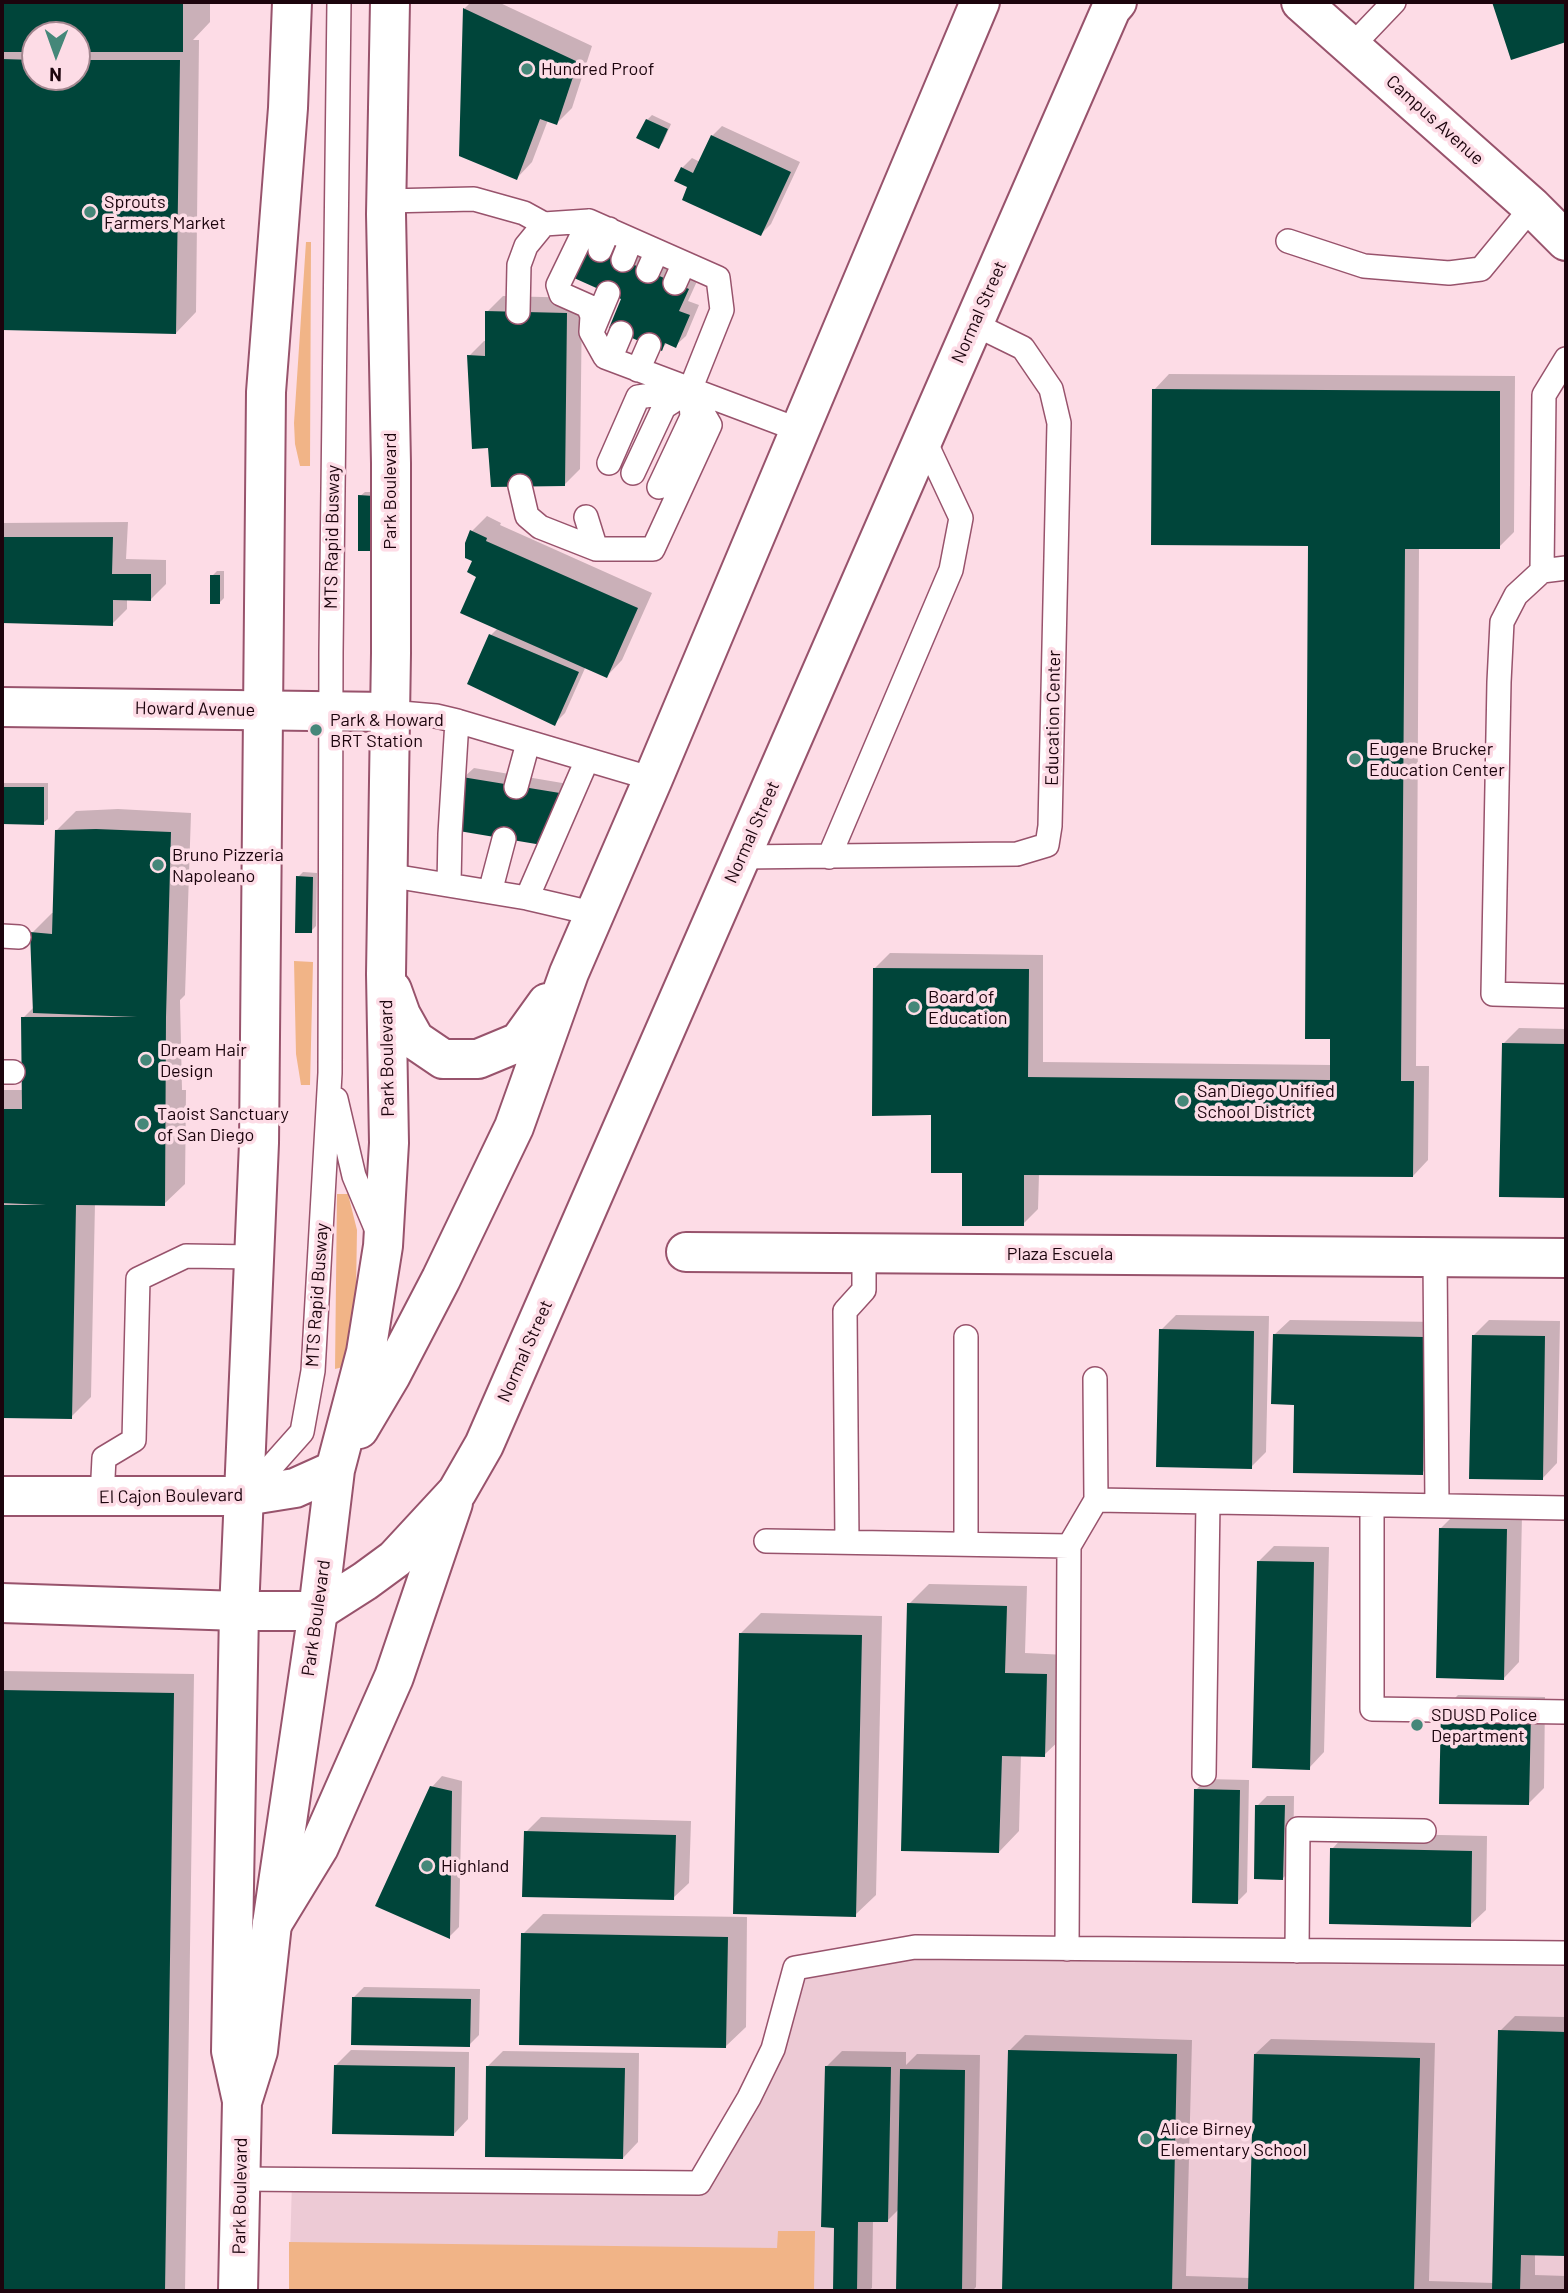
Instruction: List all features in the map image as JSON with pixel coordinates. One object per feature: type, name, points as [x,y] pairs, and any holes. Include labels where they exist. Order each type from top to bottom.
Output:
[{"type":"main road","name":"Park Boulevard","points":[[238,2291],[242,2101],[231,2051],[239,1611],[259,1143],[267,392],[288,108],[292,2]]},
{"type":"main road","name":"Park Boulevard","points":[[242,2101],[258,2051],[272,1924],[318,1611],[335,1470],[366,1352],[383,1246],[388,1143],[386,974],[391,463],[386,201],[390,2]]},
{"type":"main road","points":[[335,1470],[391,1375],[441,1279],[514,1127],[569,973],[980,2]]},
{"type":"main road","name":"Normal Street","points":[[318,1611],[395,1559],[457,1492],[484,1445],[1111,9],[1117,2]]},
{"type":"main road","name":"Campus Avenue","points":[[1301,2],[1532,207],[1566,241]]},
{"type":"main road","name":"Howard Avenue","points":[[2,707],[389,712]]},
{"type":"main road","points":[[386,974],[401,1015],[415,1040],[443,1059],[478,1059],[519,1042],[569,973]]},
{"type":"main road","name":"Plaza Escuela","points":[[685,1252],[1566,1258]]},
{"type":"main road","name":"El Cajon Boulevard","points":[[2,1496],[245,1496],[296,1488],[335,1470]]},
{"type":"main road","points":[[272,1924],[319,1847],[397,1670],[457,1492]]},
{"type":"main road","points":[[2,1603],[318,1611]]},
{"type":"lane","name":"MTS Rapid Busway","points":[[245,1496],[302,1432],[313,1371],[330,1073],[339,2]]},
{"type":"lane","points":[[1351,47],[1394,2]]},
{"type":"lane","points":[[386,201],[474,199],[524,213],[544,224],[599,233],[627,250],[679,273],[718,278],[722,310],[690,390],[692,417],[659,487]]},
{"type":"lane","points":[[1287,241],[1364,267],[1449,273],[1481,269],[1532,207]]},
{"type":"lane","points":[[518,312],[519,265],[526,246],[544,224]]},
{"type":"lane","points":[[599,233],[558,285],[561,294],[580,292],[592,316],[591,332],[605,357],[799,430]]},
{"type":"lane","points":[[591,332],[608,293]]},
{"type":"lane","name":"Education Center","points":[[741,856],[1017,854],[1047,845],[1050,826],[1059,423],[1051,389],[1023,348],[974,324]]},
{"type":"lane","points":[[610,359],[621,333]]},
{"type":"lane","points":[[638,370],[649,345]]},
{"type":"lane","points":[[1542,571],[1544,395],[1566,359]]},
{"type":"lane","points":[[609,463],[638,397],[690,390]]},
{"type":"lane","points":[[633,473],[664,407],[690,390]]},
{"type":"lane","points":[[520,486],[527,516],[540,527],[596,549],[653,549],[710,425],[690,390]]},
{"type":"lane","points":[[829,857],[951,570],[961,518],[924,439]]},
{"type":"lane","points":[[586,517],[596,549]]},
{"type":"lane","points":[[596,549],[610,526]]},
{"type":"lane","points":[[596,549],[635,537]]},
{"type":"lane","points":[[1566,568],[1542,571],[1516,595],[1502,622],[1493,994],[1566,996]]},
{"type":"lane","points":[[389,712],[436,716],[457,721],[653,779]]},
{"type":"lane","points":[[449,885],[457,721]]},
{"type":"lane","points":[[516,787],[528,743]]},
{"type":"lane","points":[[527,898],[587,760]]},
{"type":"lane","points":[[490,892],[503,839]]},
{"type":"lane","points":[[387,875],[527,898],[596,914]]},
{"type":"lane","name":"MTS Rapid Busway","points":[[330,1073],[354,1176],[383,1246]]},
{"type":"lane","points":[[847,1542],[845,1311],[864,1290],[864,1254]]},
{"type":"lane","points":[[102,1497],[104,1458],[134,1440],[138,1279],[186,1256],[254,1257]]},
{"type":"lane","points":[[1435,1256],[1437,1506]]},
{"type":"lane","points":[[966,1337],[966,1544]]},
{"type":"lane","points":[[1067,1949],[1069,1546],[1096,1500],[1095,1379]]},
{"type":"lane","points":[[1096,1500],[1566,1508]]},
{"type":"lane","points":[[1205,1774],[1208,1502]]},
{"type":"lane","points":[[1372,1505],[1372,1709],[1566,1712]]},
{"type":"lane","points":[[766,1541],[1069,1546]]},
{"type":"lane","points":[[1297,1951],[1297,1829],[1424,1831]]},
{"type":"lane","points":[[240,2179],[699,2183],[749,2098],[773,2049],[796,1968],[915,1947],[1566,1953]]},
{"type":"shaded area","points":[[306,242],[311,242],[310,466],[300,466],[294,423]]},
{"type":"shaded area","points":[[294,961],[313,962],[310,1085],[301,1085],[296,1054]]},
{"type":"shaded area","points":[[337,1194],[348,1194],[357,1230],[355,1352],[343,1367],[335,1369]]},
{"type":"shaded area","name":"Alice Birney Elementary School","points":[[915,1947],[1566,1953],[1566,2291],[289,2291],[292,2180],[699,2183],[749,2098],[795,1968]]},
{"type":"shaded area","points":[[778,2231],[815,2231],[814,2291],[289,2291],[289,2242],[777,2248]]},
{"type":"building","points":[[2,2],[183,2],[183,52],[91,52],[91,21],[21,21],[21,52],[2,52]]},
{"type":"building","points":[[1492,2],[1566,2],[1566,42],[1511,60]]},
{"type":"building","points":[[463,8],[578,62],[557,125],[540,119],[517,180],[459,156]]},
{"type":"building","name":"Sprouts Farmers Market","points":[[2,59],[21,60],[21,91],[91,91],[91,60],[180,60],[176,334],[2,330]]},
{"type":"building","points":[[646,119],[668,129],[659,149],[636,138]]},
{"type":"building","points":[[711,135],[791,172],[761,236],[682,200],[687,187],[674,181],[681,167],[693,173]]},
{"type":"building","points":[[589,245],[689,289],[679,311],[690,315],[676,348],[665,343],[662,351],[609,328],[621,299],[574,278]]},
{"type":"building","points":[[485,311],[567,313],[565,486],[491,487],[488,448],[472,449],[467,355],[485,356]]},
{"type":"building","name":"Eugene Brucker Education Center","points":[[1152,389],[1500,391],[1500,549],[1405,549],[1401,1081],[1414,1081],[1413,1177],[1024,1175],[1024,1226],[962,1226],[962,1173],[931,1173],[931,1115],[872,1116],[873,968],[1029,969],[1028,1077],[1330,1080],[1330,1039],[1305,1039],[1308,546],[1151,545]]},
{"type":"building","points":[[358,495],[374,496],[374,551],[358,551]]},
{"type":"building","points":[[470,530],[487,538],[486,541],[638,608],[607,678],[460,613],[476,577],[467,572],[472,561],[465,558],[465,543]]},
{"type":"building","points":[[2,537],[113,537],[112,574],[151,574],[151,601],[113,600],[113,626],[2,623]]},
{"type":"building","points":[[210,575],[220,575],[220,604],[210,604]]},
{"type":"building","points":[[489,634],[579,672],[555,726],[467,684]]},
{"type":"building","points":[[462,777],[566,794],[542,845],[453,830]]},
{"type":"building","points":[[2,787],[44,787],[44,825],[2,824]]},
{"type":"building","points":[[55,830],[171,832],[165,1206],[76,1205],[72,1419],[2,1418],[2,1205],[46,1205],[2,1203],[2,1109],[22,1109],[21,1017],[137,1017],[33,1013],[30,932],[52,934]]},
{"type":"building","points":[[296,876],[313,877],[312,933],[295,933]]},
{"type":"building","points":[[1502,1043],[1566,1044],[1566,1198],[1499,1197]]},
{"type":"building","points":[[1159,1329],[1254,1331],[1252,1469],[1156,1467]]},
{"type":"building","points":[[1273,1334],[1425,1337],[1423,1475],[1293,1473],[1294,1405],[1271,1404]]},
{"type":"building","points":[[1472,1335],[1545,1336],[1543,1480],[1469,1479]]},
{"type":"building","points":[[1439,1528],[1507,1529],[1504,1680],[1436,1678]]},
{"type":"building","points":[[1257,1561],[1314,1562],[1310,1770],[1252,1768]]},
{"type":"building","points":[[907,1603],[1007,1606],[1005,1673],[1047,1674],[1045,1757],[1002,1756],[999,1853],[901,1851]]},
{"type":"building","points":[[739,1633],[862,1635],[856,1917],[733,1914]]},
{"type":"building","points":[[2,1690],[174,1693],[165,2291],[2,2291]]},
{"type":"building","points":[[1441,1710],[1531,1712],[1529,1805],[1439,1804]]},
{"type":"building","points":[[430,1786],[452,1791],[450,1939],[375,1906]]},
{"type":"building","points":[[1194,1789],[1240,1790],[1238,1904],[1192,1903]]},
{"type":"building","points":[[1255,1805],[1285,1805],[1283,1880],[1254,1879]]},
{"type":"building","points":[[524,1831],[676,1835],[674,1900],[522,1897]]},
{"type":"building","points":[[1330,1848],[1472,1851],[1471,1927],[1329,1924]]},
{"type":"building","points":[[521,1933],[728,1937],[726,2048],[519,2045]]},
{"type":"building","points":[[352,1997],[471,1999],[470,2047],[351,2045]]},
{"type":"building","points":[[1498,2030],[1566,2032],[1566,2256],[1521,2255],[1520,2291],[1492,2291]]},
{"type":"building","points":[[1008,2050],[1177,2054],[1172,2291],[1002,2291]]},
{"type":"building","points":[[1254,2054],[1420,2058],[1414,2291],[1248,2291]]},
{"type":"building","points":[[334,2065],[455,2067],[454,2136],[332,2134]]},
{"type":"building","points":[[486,2066],[625,2068],[623,2159],[485,2157]]},
{"type":"building","points":[[825,2066],[891,2067],[888,2222],[858,2222],[857,2291],[833,2291],[834,2228],[821,2227]]},
{"type":"building","points":[[900,2069],[965,2070],[962,2291],[896,2291]]},
{"type":"place","name":"Hundred Proof","points":[[527,69]]},
{"type":"place","name":"Sprouts Farmers Market","points":[[90,212]]},
{"type":"place","name":"Park & Howard BRT Station","points":[[316,730]]},
{"type":"place","name":"Eugene Brucker Education Center","points":[[1355,759]]},
{"type":"place","name":"Bruno Pizzeria Napoleano","points":[[158,865]]},
{"type":"place","name":"Board of Education","points":[[914,1007]]},
{"type":"place","name":"Dream Hair Design","points":[[146,1060]]},
{"type":"place","name":"San Diego Unified School District","points":[[1183,1101]]},
{"type":"place","name":"Taoist Sanctuary of San Diego","points":[[143,1124]]},
{"type":"place","name":"SDUSD Police Department","points":[[1417,1725]]},
{"type":"place","name":"Highland","points":[[427,1866]]},
{"type":"place","name":"Alice Birney Elementary School","points":[[1146,2139]]}]
